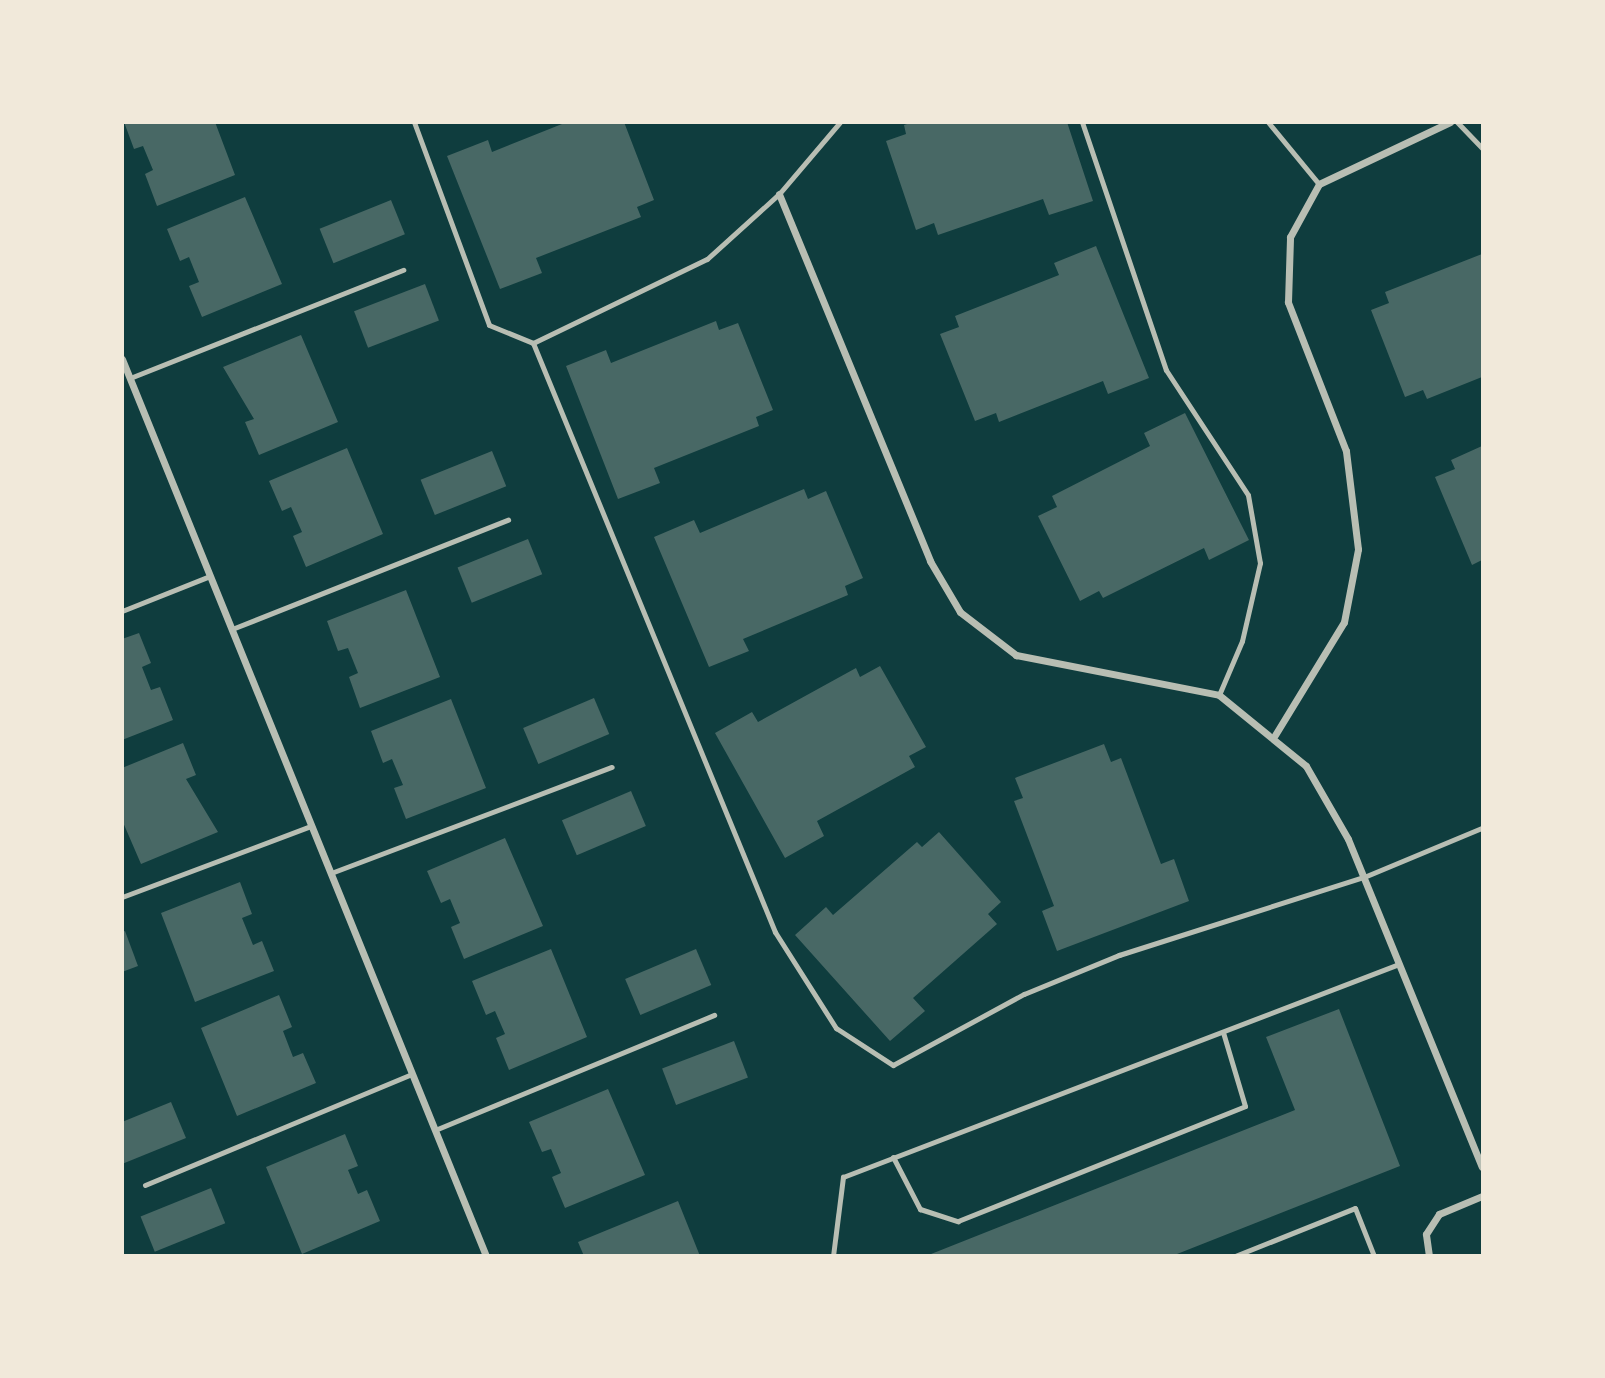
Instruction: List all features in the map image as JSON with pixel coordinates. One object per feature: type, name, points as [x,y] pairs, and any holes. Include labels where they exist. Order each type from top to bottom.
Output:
[{"type":"street","points":[[1275,735],[1344,622],[1358,549],[1346,451],[1288,302],[1290,237],[1319,184],[1450,122]]},
{"type":"street","points":[[779,194],[930,561],[960,612],[1016,655],[1219,695],[1275,735],[1313,778],[1364,877],[1482,1167]]},
{"type":"street","points":[[122,359],[486,1255]]},
{"type":"street","points":[[1429,1255],[1426,1234],[1439,1214],[1482,1196]]},
{"type":"lane","points":[[414,122],[489,325],[533,343],[775,932],[836,1028],[893,1065],[1024,993],[1119,955],[1364,877],[1482,828]]},
{"type":"lane","points":[[533,343],[708,259],[779,194],[840,122]]},
{"type":"lane","points":[[1082,122],[1166,370],[1248,495],[1260,563],[1242,641],[1219,695]]},
{"type":"lane","points":[[1268,122],[1319,184]]},
{"type":"lane","points":[[1457,122],[1482,148]]},
{"type":"lane","points":[[130,378],[403,270]]},
{"type":"lane","points":[[232,629],[508,520]]},
{"type":"lane","points":[[122,611],[210,576]]},
{"type":"lane","points":[[331,873],[612,767]]},
{"type":"lane","points":[[122,897],[311,825]]},
{"type":"lane","points":[[833,1255],[843,1177],[1399,964]]},
{"type":"lane","points":[[435,1130],[715,1015]]},
{"type":"lane","points":[[893,1157],[920,1209],[958,1220],[1245,1106],[1223,1032]]},
{"type":"lane","points":[[145,1185],[412,1074]]},
{"type":"lane","points":[[1235,1255],[1355,1208],[1374,1255]]},
{"type":"building","points":[[124,122],[215,122],[235,175],[157,206],[145,174],[153,170],[143,146],[134,149]]},
{"type":"building","points":[[567,122],[624,122],[654,200],[637,207],[641,217],[536,258],[542,273],[500,289],[447,156],[488,140],[492,152]]},
{"type":"building","points":[[913,122],[1067,122],[1093,201],[1049,215],[1043,199],[938,235],[934,223],[916,230],[886,141],[906,134],[904,125]]},
{"type":"building","points":[[245,197],[282,284],[202,317],[189,286],[199,282],[189,257],[180,261],[167,229]]},
{"type":"building","points":[[391,200],[405,234],[333,263],[320,229]]},
{"type":"building","points":[[1096,246],[1149,378],[1108,394],[1103,381],[999,422],[996,413],[975,421],[940,334],[959,327],[955,316],[1059,275],[1054,263]]},
{"type":"building","points":[[1482,254],[1482,377],[1427,399],[1423,390],[1405,397],[1371,310],[1389,303],[1385,292]]},
{"type":"building","points":[[425,284],[439,320],[368,348],[354,311]]},
{"type":"building","points":[[716,321],[719,330],[738,323],[773,410],[756,417],[759,426],[654,468],[660,483],[618,499],[566,366],[606,350],[611,363]]},
{"type":"building","points":[[301,335],[338,422],[259,455],[245,422],[254,419],[223,367]]},
{"type":"building","points":[[1185,413],[1249,540],[1209,560],[1204,548],[1103,598],[1099,591],[1080,601],[1038,516],[1057,507],[1052,496],[1150,446],[1144,433]]},
{"type":"building","points":[[1482,446],[1482,560],[1472,565],[1435,477],[1455,469],[1451,460]]},
{"type":"building","points":[[347,448],[383,534],[306,567],[293,536],[302,532],[291,507],[282,511],[269,481]]},
{"type":"building","points":[[492,451],[506,486],[435,515],[421,480]]},
{"type":"building","points":[[804,489],[808,499],[826,491],[863,578],[845,586],[848,595],[743,639],[749,651],[709,667],[654,537],[694,520],[700,533]]},
{"type":"building","points":[[528,539],[542,574],[472,603],[458,567]]},
{"type":"building","points":[[406,590],[440,677],[360,708],[349,677],[358,673],[348,648],[338,651],[327,621]]},
{"type":"building","points":[[139,633],[151,663],[142,667],[151,690],[160,687],[173,720],[122,740],[122,639]]},
{"type":"building","points":[[880,666],[926,747],[909,756],[915,767],[817,821],[824,836],[785,858],[715,733],[752,712],[758,722],[856,668],[860,677]]},
{"type":"building","points":[[594,698],[609,734],[538,764],[523,728]]},
{"type":"building","points":[[451,699],[486,788],[406,819],[394,788],[403,785],[392,759],[383,763],[371,731]]},
{"type":"building","points":[[183,743],[196,775],[186,779],[218,832],[141,864],[122,820],[122,768]]},
{"type":"building","points":[[1104,744],[1111,762],[1121,758],[1161,864],[1174,859],[1189,901],[1057,951],[1042,911],[1054,906],[1014,801],[1023,798],[1015,778]]},
{"type":"building","points":[[631,791],[646,826],[577,855],[562,820]]},
{"type":"building","points":[[939,832],[1001,902],[988,914],[997,924],[913,998],[925,1011],[890,1041],[795,935],[826,907],[833,915],[917,842],[922,847]]},
{"type":"building","points":[[505,838],[543,926],[464,959],[451,927],[460,923],[450,899],[441,903],[427,871]]},
{"type":"building","points":[[240,882],[252,914],[242,918],[253,945],[262,941],[274,971],[195,1002],[161,913]]},
{"type":"building","points":[[125,931],[138,966],[122,972],[122,932]]},
{"type":"building","points":[[551,949],[587,1037],[509,1070],[496,1038],[505,1034],[495,1011],[486,1015],[472,981]]},
{"type":"building","points":[[696,949],[711,985],[640,1015],[625,979]]},
{"type":"building","points":[[279,995],[292,1027],[283,1031],[293,1057],[303,1053],[316,1083],[237,1116],[201,1028]]},
{"type":"building","points":[[1339,1009],[1400,1166],[1172,1256],[926,1256],[1295,1110],[1266,1037]]},
{"type":"building","points":[[734,1041],[748,1077],[676,1105],[662,1069]]},
{"type":"building","points":[[608,1089],[645,1175],[565,1208],[552,1177],[561,1173],[551,1149],[542,1152],[529,1122]]},
{"type":"building","points":[[171,1102],[186,1138],[122,1164],[122,1122]]},
{"type":"building","points":[[345,1134],[358,1166],[348,1170],[358,1194],[367,1190],[380,1221],[302,1254],[266,1167]]},
{"type":"building","points":[[211,1188],[225,1223],[155,1252],[141,1216]]},
{"type":"building","points":[[678,1201],[700,1256],[584,1256],[578,1242]]}]
